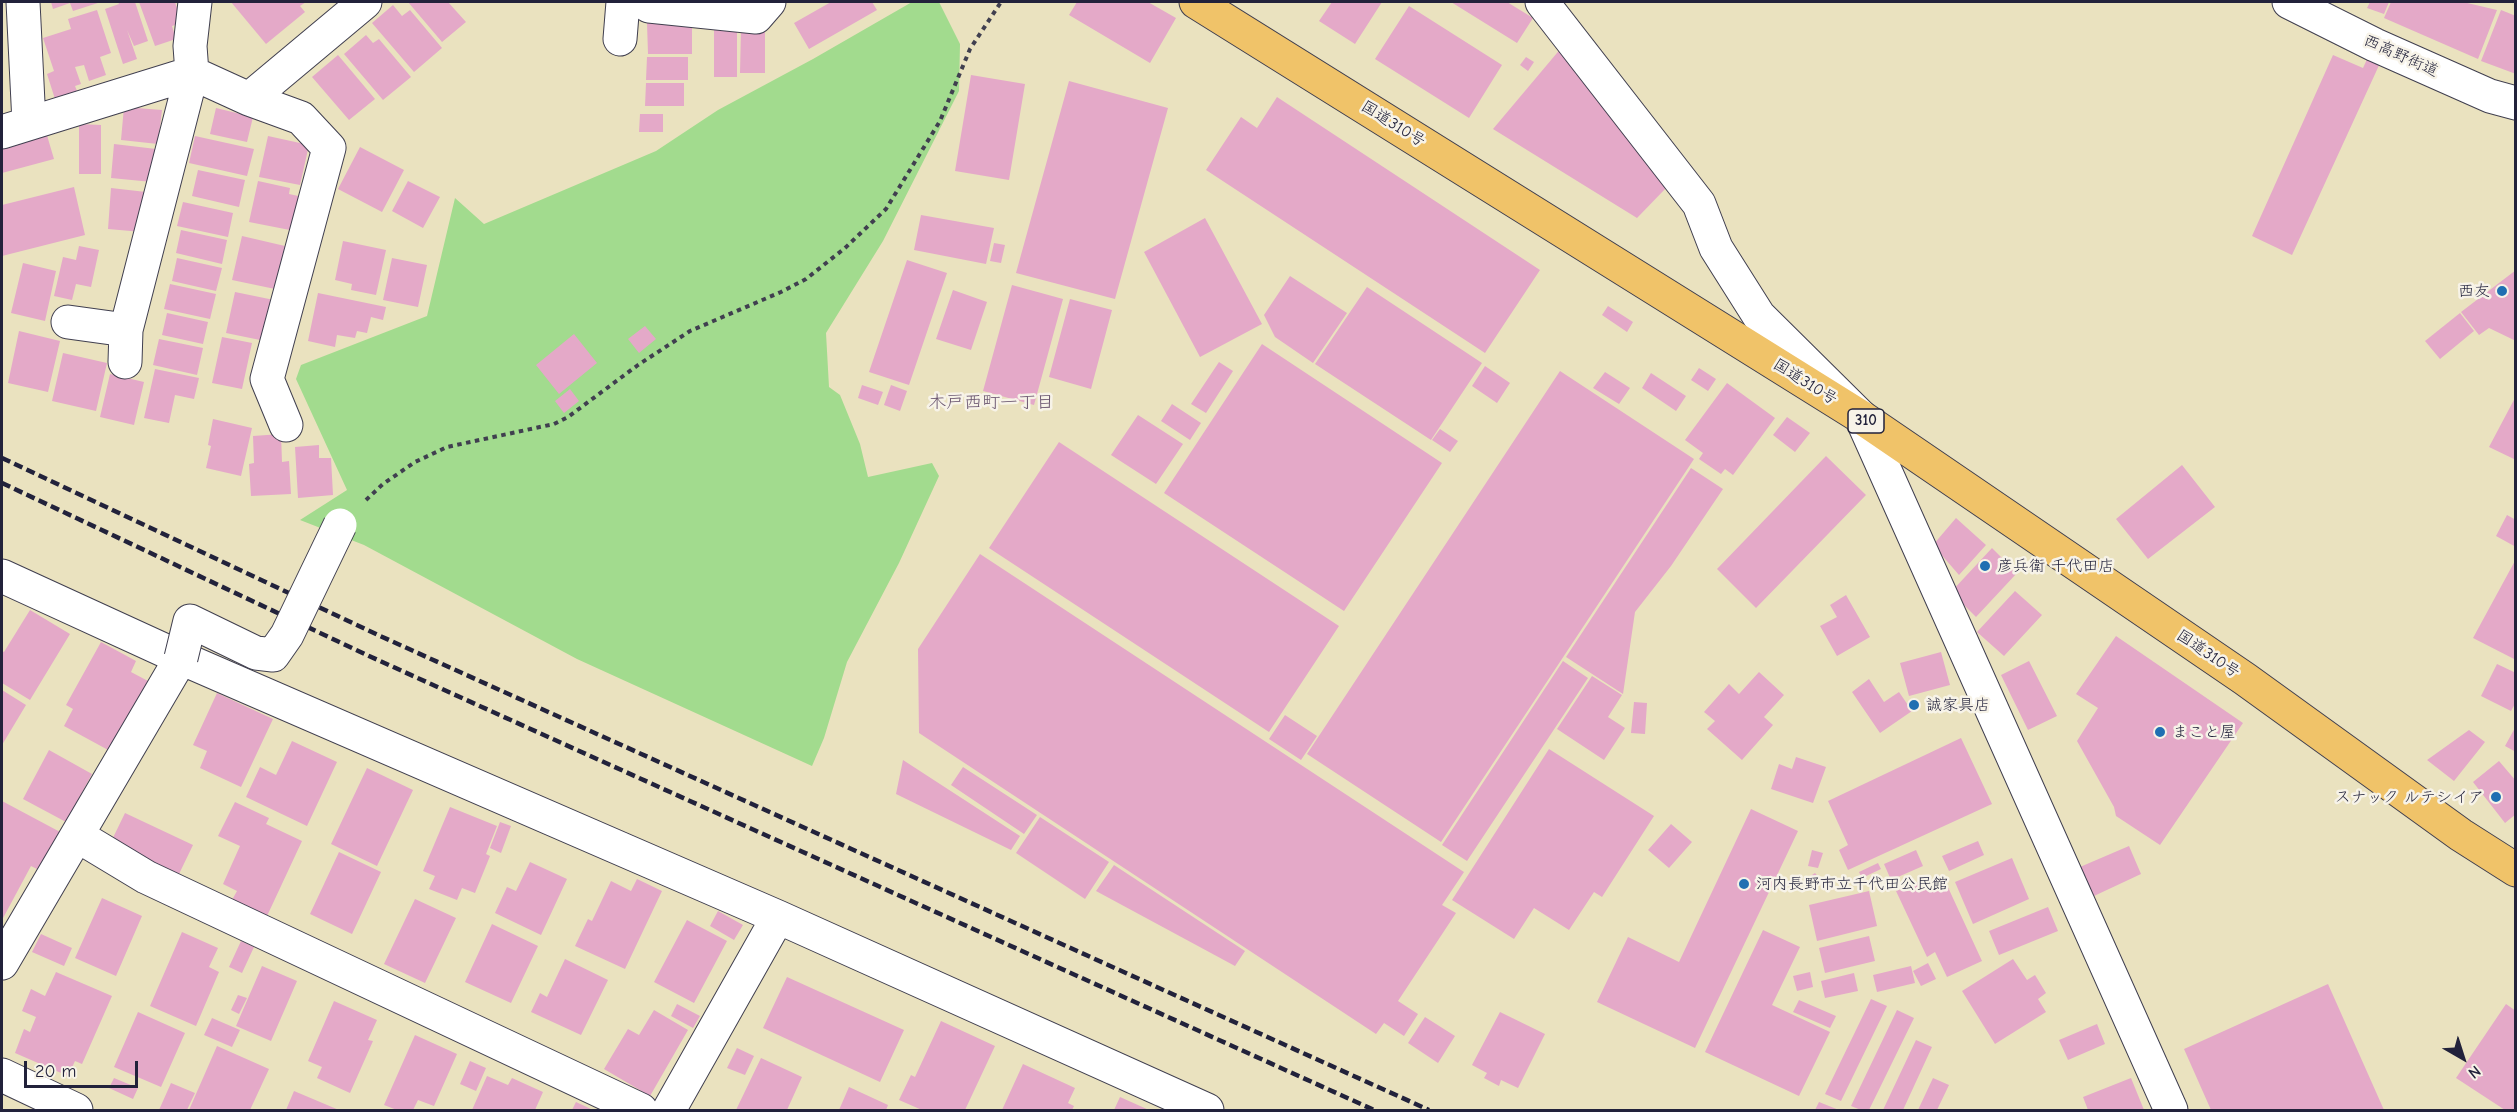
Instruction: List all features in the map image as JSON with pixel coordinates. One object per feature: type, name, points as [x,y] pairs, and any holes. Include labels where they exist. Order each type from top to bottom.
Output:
[{"type":"highway","name":"国道310号","points":[[1197,2],[1861,417],[2246,679],[2461,834],[2516,870]]},
{"type":"street","points":[[23,2],[15,128],[192,73],[249,99],[301,118],[329,148],[267,379],[286,425]]},
{"type":"street","points":[[68,322],[126,346],[192,73],[190,46],[195,2]]},
{"type":"street","points":[[249,99],[365,2]]},
{"type":"street","points":[[620,39],[636,4],[756,17],[769,2]]},
{"type":"street","points":[[1542,2],[1700,204],[1716,248],[1759,316],[1861,417],[2171,1110]]},
{"type":"street","name":"西高野街道","points":[[2289,2],[2375,45],[2490,96],[2516,103]]},
{"type":"street","points":[[2,963],[182,658],[190,621],[256,653],[273,655],[287,635],[340,525]]},
{"type":"street","points":[[2,576],[182,658],[778,917],[1207,1110]]},
{"type":"street","points":[[78,836],[146,877],[641,1110]]},
{"type":"street","points":[[669,1110],[778,917]]},
{"type":"street","points":[[2,1075],[76,1110]]},
{"type":"path","points":[[340,525],[352,523],[367,499],[383,484],[415,462],[447,447],[554,424],[568,417],[638,365],[690,331],[798,283],[845,248],[885,209],[902,184],[940,121],[970,50],[1001,2]]},
{"type":"green space","points":[[912,2],[939,2],[960,44],[959,91],[883,241],[826,333],[829,387],[840,395],[860,444],[868,477],[932,463],[939,476],[899,563],[847,662],[824,738],[812,766],[577,659],[364,545],[300,520],[347,490],[296,379],[301,365],[427,316],[455,198],[484,224],[656,151],[718,110]]},
{"type":"building","points":[[51,2],[101,2],[73,11],[70,3],[53,9]]},
{"type":"building","points":[[118,2],[135,2],[148,41],[134,46],[127,30],[137,59],[123,64],[105,9],[119,4]]},
{"type":"building","points":[[139,2],[175,2],[182,23],[172,26],[176,39],[155,46]]},
{"type":"building","points":[[231,2],[306,2],[300,6],[305,12],[266,44]]},
{"type":"building","points":[[408,2],[448,2],[466,22],[442,42]]},
{"type":"building","points":[[831,2],[872,2],[877,10],[809,49],[794,23]]},
{"type":"building","points":[[1077,2],[1148,2],[1176,18],[1150,63],[1069,15]]},
{"type":"building","points":[[1332,2],[1382,2],[1355,44],[1319,21]]},
{"type":"building","points":[[1451,2],[1507,2],[1533,18],[1517,43]]},
{"type":"building","points":[[2370,2],[2389,2],[2384,14],[2367,8]]},
{"type":"building","points":[[2391,2],[2463,2],[2497,10],[2478,59],[2384,18]]},
{"type":"building","points":[[393,5],[402,16],[410,10],[442,48],[414,72],[372,23]]},
{"type":"building","points":[[1409,6],[1502,65],[1469,118],[1375,59]]},
{"type":"building","points":[[97,10],[111,53],[100,57],[106,75],[89,81],[84,65],[75,67],[81,84],[75,86],[77,91],[55,99],[47,74],[54,71],[43,38],[71,29],[68,19]]},
{"type":"building","points":[[2501,10],[2516,16],[2516,74],[2481,61]]},
{"type":"building","points":[[737,22],[737,77],[714,77],[714,23]]},
{"type":"building","points":[[647,23],[692,23],[692,54],[648,54]]},
{"type":"building","points":[[741,28],[765,28],[765,73],[740,73]]},
{"type":"building","points":[[366,35],[373,43],[379,39],[411,77],[383,100],[344,54]]},
{"type":"building","points":[[1562,47],[1668,186],[1637,218],[1493,129]]},
{"type":"building","points":[[338,55],[375,99],[349,120],[312,77]]},
{"type":"building","points":[[2333,55],[2363,68],[2369,55],[2381,61],[2292,255],[2252,236]]},
{"type":"building","points":[[647,57],[688,57],[688,80],[646,80]]},
{"type":"building","points":[[1526,57],[1534,62],[1528,71],[1520,65]]},
{"type":"building","points":[[971,75],[1025,84],[1009,180],[955,171]]},
{"type":"building","points":[[1069,81],[1168,108],[1115,299],[1016,273]]},
{"type":"building","points":[[646,83],[684,83],[684,106],[645,106]]},
{"type":"building","points":[[1277,97],[1540,270],[1485,353],[1206,170],[1241,117],[1257,128]]},
{"type":"building","points":[[124,107],[162,110],[158,144],[121,140]]},
{"type":"building","points":[[216,108],[253,117],[247,142],[210,134]]},
{"type":"building","points":[[640,114],[663,114],[663,132],[639,132]]},
{"type":"building","points":[[79,124],[101,125],[101,174],[79,174]]},
{"type":"building","points":[[46,132],[54,159],[2,173],[2,143]]},
{"type":"building","points":[[195,136],[254,149],[247,176],[189,163]]},
{"type":"building","points":[[268,136],[309,145],[300,185],[259,177]]},
{"type":"building","points":[[114,144],[156,149],[152,182],[111,178]]},
{"type":"building","points":[[360,147],[404,170],[382,212],[338,189]]},
{"type":"building","points":[[198,170],[245,180],[239,207],[192,196]]},
{"type":"building","points":[[258,181],[290,188],[289,194],[303,197],[295,231],[249,222]]},
{"type":"building","points":[[408,181],[440,197],[423,228],[392,211]]},
{"type":"building","points":[[74,187],[85,235],[2,256],[2,205]]},
{"type":"building","points":[[111,188],[146,192],[142,232],[108,229]]},
{"type":"building","points":[[183,202],[233,213],[228,237],[177,226]]},
{"type":"building","points":[[921,215],[994,228],[986,264],[914,250]]},
{"type":"building","points":[[1205,218],[1262,324],[1200,357],[1144,252]]},
{"type":"building","points":[[181,230],[227,240],[222,264],[176,253]]},
{"type":"building","points":[[242,236],[285,246],[275,289],[232,280]]},
{"type":"building","points":[[343,241],[386,250],[376,295],[351,290],[352,284],[335,280]]},
{"type":"building","points":[[994,243],[1005,245],[1001,263],[990,261]]},
{"type":"building","points":[[79,246],[99,250],[91,287],[76,284],[72,300],[54,296],[63,257],[76,260]]},
{"type":"building","points":[[177,258],[222,268],[216,291],[172,281]]},
{"type":"building","points":[[392,258],[427,265],[418,307],[383,300]]},
{"type":"building","points":[[907,260],[947,273],[909,385],[869,372]]},
{"type":"building","points":[[23,263],[56,271],[45,321],[11,313]]},
{"type":"building","name":"西友","points":[[2516,270],[2516,341],[2489,328],[2479,335],[2461,312]]},
{"type":"building","points":[[1290,276],[1347,313],[1313,363],[1275,337],[1264,315]]},
{"type":"building","points":[[170,284],[216,294],[210,319],[164,309]]},
{"type":"building","points":[[1012,285],[1063,299],[1034,405],[983,391]]},
{"type":"building","points":[[1367,287],[1482,363],[1431,440],[1315,364]]},
{"type":"building","points":[[953,290],[987,302],[971,350],[936,339]]},
{"type":"building","points":[[235,292],[274,300],[265,341],[226,333]]},
{"type":"building","points":[[318,293],[386,307],[383,320],[371,317],[367,333],[357,331],[355,338],[337,335],[335,347],[308,341]]},
{"type":"building","points":[[1070,299],[1112,310],[1091,389],[1049,377]]},
{"type":"building","points":[[1608,306],[1633,322],[1627,332],[1602,315]]},
{"type":"building","points":[[167,313],[208,322],[203,344],[162,335]]},
{"type":"building","points":[[2460,313],[2474,331],[2440,359],[2425,341]]},
{"type":"building","points":[[645,326],[656,339],[639,353],[628,339]]},
{"type":"building","points":[[19,331],[60,341],[48,392],[8,383]]},
{"type":"building","points":[[574,334],[597,363],[559,394],[536,365]]},
{"type":"building","points":[[222,337],[252,343],[242,389],[212,383]]},
{"type":"building","points":[[159,339],[203,348],[197,375],[153,365]]},
{"type":"building","points":[[1262,344],[1442,463],[1344,611],[1164,493]]},
{"type":"building","points":[[63,353],[107,363],[96,411],[52,401]]},
{"type":"building","points":[[1219,362],[1233,371],[1206,413],[1191,404]]},
{"type":"building","points":[[1485,366],[1510,383],[1497,403],[1472,386]]},
{"type":"building","points":[[1699,368],[1716,379],[1708,391],[1691,380]]},
{"type":"building","points":[[155,369],[199,378],[194,399],[175,395],[169,423],[144,418]]},
{"type":"building","points":[[1560,371],[1694,459],[1441,842],[1307,754]]},
{"type":"building","points":[[1605,372],[1630,388],[1619,404],[1593,388]]},
{"type":"building","points":[[1651,373],[1686,396],[1676,411],[1642,388]]},
{"type":"building","points":[[110,374],[144,382],[134,425],[100,417]]},
{"type":"building","points":[[1727,383],[1775,418],[1733,475],[1725,469],[1721,474],[1699,459],[1703,453],[1685,440]]},
{"type":"building","points":[[862,385],[883,392],[878,405],[858,398]]},
{"type":"building","points":[[891,385],[907,391],[900,411],[884,405]]},
{"type":"building","points":[[570,389],[579,401],[564,413],[555,401]]},
{"type":"building","points":[[2516,396],[2516,460],[2489,447]]},
{"type":"building","points":[[1172,404],[1201,423],[1190,440],[1161,421]]},
{"type":"building","points":[[1138,415],[1183,444],[1156,484],[1111,455]]},
{"type":"building","points":[[1787,417],[1810,433],[1795,452],[1773,435]]},
{"type":"building","points":[[213,419],[252,428],[241,476],[206,468],[211,446],[208,445]]},
{"type":"building","points":[[1440,429],[1458,441],[1450,452],[1432,440]]},
{"type":"building","points":[[281,434],[282,462],[289,461],[291,494],[251,496],[249,464],[254,463],[253,436]]},
{"type":"building","points":[[1059,442],[1339,626],[1269,732],[989,548]]},
{"type":"building","points":[[319,445],[319,458],[331,458],[333,495],[298,498],[295,447]]},
{"type":"building","points":[[1826,456],[1866,495],[1756,608],[1717,569]]},
{"type":"building","points":[[2182,465],[2215,507],[2148,559],[2116,519]]},
{"type":"building","points":[[1691,468],[1723,489],[1671,566],[1635,612],[1623,694],[1566,657]]},
{"type":"building","points":[[2507,515],[2516,520],[2516,547],[2496,536]]},
{"type":"building","points":[[1956,518],[1986,545],[1959,575],[1933,545]]},
{"type":"building","points":[[1992,548],[2017,573],[1976,617],[1951,592]]},
{"type":"building","points":[[980,554],[1464,872],[1442,905],[1456,913],[1398,1001],[1418,1014],[1404,1036],[1384,1023],[1376,1034],[919,733],[918,649]]},
{"type":"building","points":[[2516,559],[2516,660],[2473,638]]},
{"type":"building","points":[[2015,591],[2042,615],[2004,656],[1977,632]]},
{"type":"building","points":[[1846,595],[1870,637],[1837,656],[1820,626],[1837,617],[1830,605]]},
{"type":"building","points":[[30,610],[70,634],[30,700],[2,683],[2,651],[4,652]]},
{"type":"building","name":"まこと屋","points":[[2116,636],[2243,723],[2160,845],[2116,816],[2114,807],[2077,741],[2098,708],[2076,694]]},
{"type":"building","points":[[101,642],[136,661],[131,672],[148,681],[110,751],[64,726],[73,709],[66,705]]},
{"type":"building","points":[[1941,652],[1950,685],[1909,696],[1900,663]]},
{"type":"building","points":[[1563,661],[1588,678],[1467,861],[1442,845]]},
{"type":"building","points":[[2029,661],[2057,716],[2028,730],[2001,675]]},
{"type":"building","points":[[2497,664],[2516,673],[2516,702],[2511,711],[2481,696]]},
{"type":"building","points":[[1759,672],[1784,695],[1764,717],[1773,725],[1742,760],[1707,729],[1715,721],[1704,712],[1729,684],[1739,694]]},
{"type":"building","points":[[1592,676],[1622,695],[1608,717],[1625,728],[1604,760],[1557,729]]},
{"type":"building","points":[[1869,679],[1884,702],[1899,692],[1912,711],[1880,733],[1852,692]]},
{"type":"building","points":[[2,690],[26,705],[2,745]]},
{"type":"building","points":[[217,693],[273,719],[241,787],[200,768],[207,751],[193,745]]},
{"type":"building","points":[[1634,702],[1647,703],[1645,734],[1631,733]]},
{"type":"building","points":[[1285,715],[1317,736],[1301,760],[1269,739]]},
{"type":"building","points":[[2516,726],[2516,752],[2505,746]]},
{"type":"building","points":[[2469,730],[2485,742],[2454,781],[2427,760]]},
{"type":"building","points":[[1961,738],[1992,804],[1848,870],[1839,850],[1848,845],[1828,801]]},
{"type":"building","points":[[292,741],[337,762],[307,826],[246,797],[260,767],[276,775]]},
{"type":"building","points":[[1549,749],[1654,816],[1602,897],[1594,892],[1569,930],[1534,908],[1514,939],[1452,900]]},
{"type":"building","points":[[49,750],[92,774],[66,822],[23,799]]},
{"type":"building","points":[[1796,757],[1826,767],[1813,803],[1771,789],[1779,764],[1792,769]]},
{"type":"building","points":[[903,760],[1020,836],[1011,850],[896,794]]},
{"type":"building","points":[[2499,761],[2516,781],[2516,814],[2505,823],[2473,782]]},
{"type":"building","points":[[963,767],[1037,815],[1024,834],[951,785]]},
{"type":"building","points":[[367,768],[413,790],[377,866],[331,844]]},
{"type":"building","points":[[2,801],[62,833],[41,871],[31,866],[2,920]]},
{"type":"building","points":[[235,802],[269,818],[266,824],[302,841],[267,916],[232,900],[237,891],[223,884],[240,846],[218,836]]},
{"type":"building","points":[[450,807],[497,826],[486,854],[490,856],[475,893],[462,888],[457,900],[429,889],[435,876],[423,871]]},
{"type":"building","name":"河内長野市立千代田公民館","points":[[1751,809],[1798,831],[1695,1048],[1597,1002],[1628,937],[1679,962]]},
{"type":"building","points":[[125,813],[193,845],[179,874],[160,865],[158,869],[109,846]]},
{"type":"building","points":[[1040,817],[1109,862],[1085,899],[1016,853]]},
{"type":"building","points":[[500,822],[511,826],[501,853],[490,848]]},
{"type":"building","points":[[1671,824],[1692,842],[1669,868],[1648,850]]},
{"type":"building","points":[[1978,841],[1984,855],[1949,871],[1942,856]]},
{"type":"building","points":[[2129,846],[2141,874],[2094,896],[2080,867]]},
{"type":"building","points":[[1812,850],[1823,853],[1818,868],[1808,866]]},
{"type":"building","points":[[1916,850],[1923,866],[1891,880],[1884,864]]},
{"type":"building","points":[[339,852],[381,872],[352,934],[310,914]]},
{"type":"building","points":[[2012,858],[2029,899],[1973,924],[1955,882]]},
{"type":"building","points":[[530,862],[567,879],[541,935],[495,913],[507,887],[516,891]]},
{"type":"building","points":[[1878,863],[1881,869],[1862,878],[1859,872]]},
{"type":"building","points":[[1114,865],[1245,951],[1235,966],[1096,891]]},
{"type":"building","points":[[1815,873],[1821,880],[1811,887],[1806,879]]},
{"type":"building","points":[[637,879],[662,891],[625,969],[575,946],[588,919],[592,921],[611,881],[631,891]]},
{"type":"building","points":[[1923,880],[1928,891],[1946,883],[1982,961],[1947,977],[1935,952],[1927,957],[1896,891]]},
{"type":"building","points":[[1869,891],[1877,926],[1817,941],[1809,905]]},
{"type":"building","points":[[102,898],[142,916],[116,976],[75,958]]},
{"type":"building","points":[[415,899],[456,918],[425,983],[384,964]]},
{"type":"building","points":[[2048,907],[2058,931],[1999,955],[1989,931]]},
{"type":"building","points":[[718,911],[743,925],[734,940],[710,926]]},
{"type":"building","points":[[687,920],[727,941],[694,1003],[654,982]]},
{"type":"building","points":[[492,924],[538,946],[511,1003],[465,982]]},
{"type":"building","points":[[1763,930],[1800,947],[1772,1005],[1830,1032],[1799,1096],[1705,1052]]},
{"type":"building","points":[[182,932],[218,948],[209,967],[219,972],[196,1026],[150,1006]]},
{"type":"building","points":[[41,934],[72,948],[64,966],[32,952]]},
{"type":"building","points":[[1869,936],[1875,961],[1825,973],[1819,948]]},
{"type":"building","points":[[241,941],[254,947],[242,973],[229,967]]},
{"type":"building","points":[[565,959],[608,980],[581,1035],[531,1012],[540,993],[547,997]]},
{"type":"building","points":[[2013,959],[2027,980],[2035,975],[2046,993],[2038,999],[2046,1012],[1995,1044],[1962,991]]},
{"type":"building","points":[[1928,963],[1936,979],[1921,986],[1913,971]]},
{"type":"building","points":[[262,966],[297,981],[271,1041],[236,1026]]},
{"type":"building","points":[[1911,966],[1915,983],[1877,992],[1873,975]]},
{"type":"building","points":[[56,972],[112,996],[82,1064],[75,1061],[68,1076],[15,1053],[24,1029],[30,1032],[36,1017],[22,1011],[31,989],[45,996]]},
{"type":"building","points":[[1810,972],[1813,987],[1797,991],[1793,976]]},
{"type":"building","points":[[1854,973],[1858,991],[1825,998],[1821,981]]},
{"type":"building","points":[[787,977],[904,1030],[880,1082],[763,1028]]},
{"type":"building","points":[[2328,984],[2384,1110],[2211,1110],[2184,1049]]},
{"type":"building","points":[[238,995],[247,998],[239,1014],[231,1010]]},
{"type":"building","points":[[1871,999],[1887,1006],[1841,1101],[1825,1094]]},
{"type":"building","points":[[1799,1000],[1836,1016],[1830,1028],[1793,1012]]},
{"type":"building","points":[[334,1001],[377,1020],[368,1040],[373,1041],[350,1093],[317,1078],[322,1067],[308,1061]]},
{"type":"building","points":[[677,1004],[700,1016],[693,1028],[671,1016]]},
{"type":"building","points":[[2506,1004],[2516,1011],[2516,1110],[2505,1110],[2456,1078]]},
{"type":"building","points":[[654,1010],[688,1030],[650,1096],[604,1069],[628,1029],[639,1035]]},
{"type":"building","points":[[1897,1010],[1914,1018],[1869,1110],[1851,1106]]},
{"type":"building","points":[[138,1012],[185,1033],[161,1087],[114,1067]]},
{"type":"building","points":[[1500,1012],[1545,1034],[1518,1088],[1501,1080],[1499,1086],[1484,1078],[1487,1073],[1472,1065]]},
{"type":"building","points":[[1425,1017],[1455,1036],[1438,1063],[1408,1043]]},
{"type":"building","points":[[212,1018],[240,1030],[232,1047],[204,1035]]},
{"type":"building","points":[[941,1021],[995,1046],[965,1110],[922,1110],[899,1100],[911,1075],[915,1077]]},
{"type":"building","points":[[2097,1024],[2105,1044],[2068,1060],[2059,1040]]},
{"type":"building","points":[[415,1035],[457,1054],[434,1106],[418,1100],[413,1110],[397,1110],[384,1105]]},
{"type":"building","points":[[1916,1040],[1932,1047],[1903,1110],[1883,1110]]},
{"type":"building","points":[[217,1046],[269,1069],[250,1110],[189,1110]]},
{"type":"building","points":[[737,1048],[754,1056],[745,1075],[727,1068]]},
{"type":"building","points":[[761,1058],[802,1077],[787,1110],[736,1110]]},
{"type":"building","points":[[470,1061],[486,1068],[476,1091],[460,1084]]},
{"type":"building","points":[[1023,1064],[1075,1088],[1068,1103],[1074,1106],[1072,1110],[1002,1110]]},
{"type":"building","points":[[487,1076],[508,1085],[512,1078],[543,1092],[535,1110],[472,1110]]},
{"type":"building","points":[[114,1078],[138,1088],[133,1099],[109,1088]]},
{"type":"building","points":[[1933,1078],[1949,1085],[1937,1110],[1918,1110]]},
{"type":"building","points":[[2131,1078],[2144,1110],[2088,1110],[2083,1097]]},
{"type":"building","points":[[171,1083],[195,1093],[187,1110],[159,1110]]},
{"type":"building","points":[[849,1087],[888,1105],[886,1110],[839,1110]]},
{"type":"building","points":[[294,1091],[339,1110],[286,1110]]},
{"type":"building","points":[[1120,1097],[1149,1110],[1114,1110]]},
{"type":"building","points":[[576,1102],[593,1110],[572,1110]]},
{"type":"building","points":[[1819,1102],[1839,1110],[1815,1110]]},
{"type":"railway","points":[[2,458],[378,635],[1429,1110]]},
{"type":"railway","points":[[2,483],[369,656],[1374,1110]]},
{"type":"place","name":"西友","points":[[2502,291]]},
{"type":"place","name":"彦兵衛 千代田店","points":[[1985,566]]},
{"type":"place","name":"誠家具店","points":[[1914,705]]},
{"type":"place","name":"まこと屋","points":[[2160,732]]},
{"type":"place","name":"スナック ルテシイア","points":[[2496,797]]},
{"type":"place","name":"河内長野市立千代田公民館","points":[[1744,884]]},
{"type":"district","name":"木戸西町一丁目","points":[[991,403]]}]
